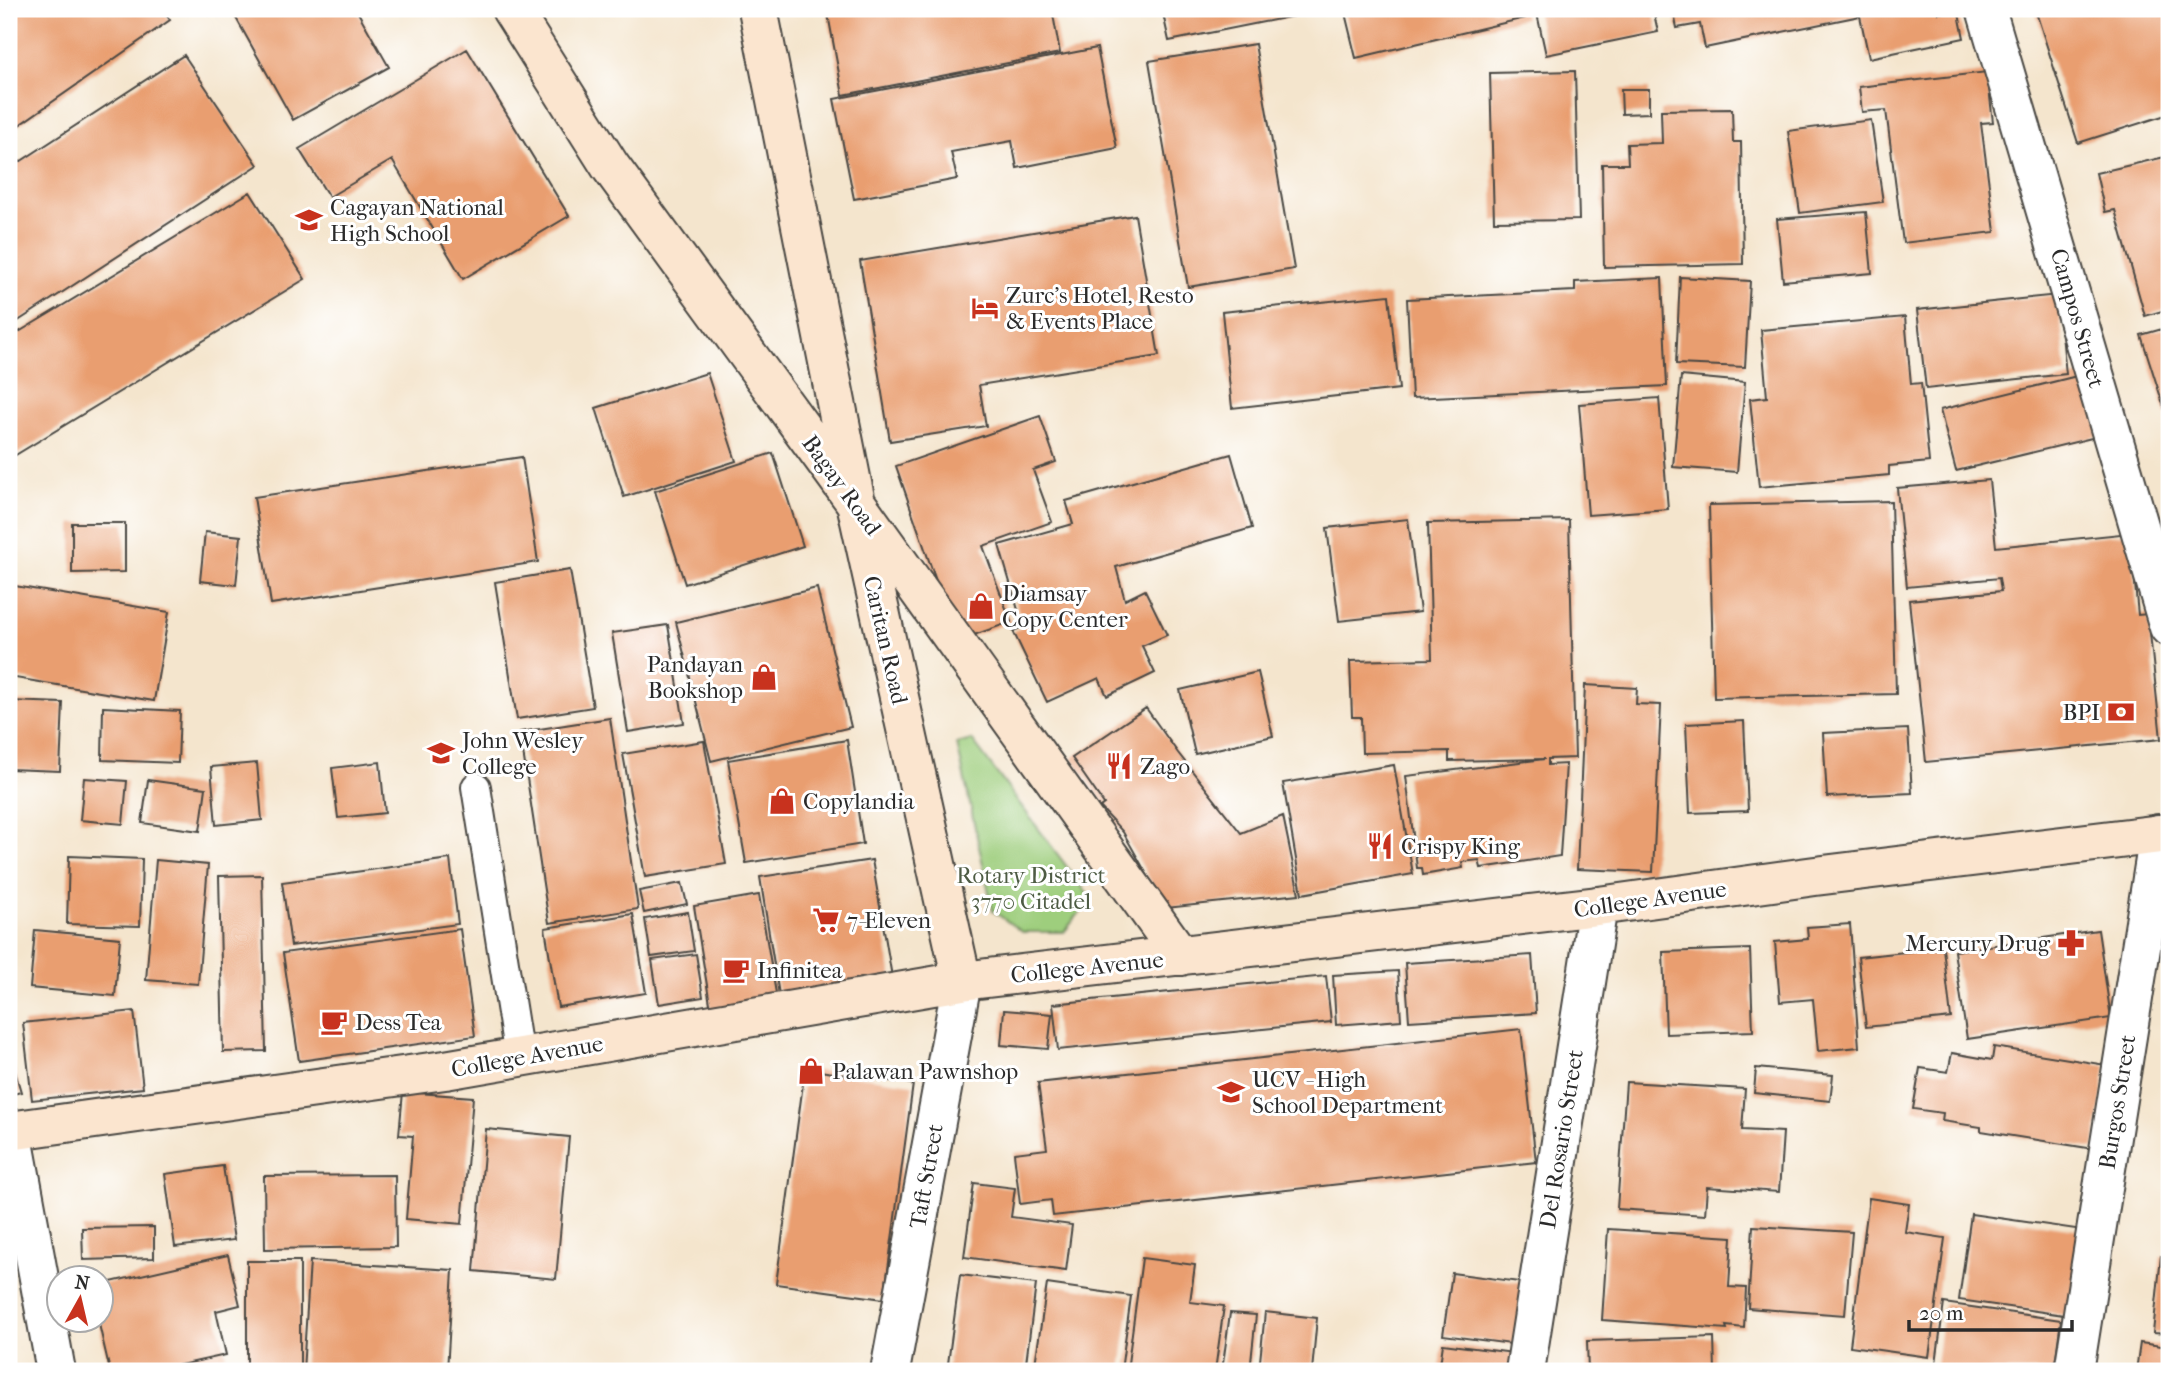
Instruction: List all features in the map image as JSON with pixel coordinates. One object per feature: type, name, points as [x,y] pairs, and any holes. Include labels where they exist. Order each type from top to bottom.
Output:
[{"type":"main road","name":"Bagay Road","points":[[510,9],[610,166],[1181,956]]},
{"type":"main road","name":"Caritan Road","points":[[758,9],[856,503],[962,981]]},
{"type":"main road","name":"College Avenue","points":[[10,1131],[445,1070],[962,981],[1598,906],[2164,833]]},
{"type":"street","name":"Campos Street","points":[[1986,9],[2169,626]]},
{"type":"street","name":"Burgos Street","points":[[2074,1371],[2164,833]]},
{"type":"street","name":"Del Rosario Street","points":[[1525,1371],[1598,906]]},
{"type":"street","name":"Taft Street","points":[[890,1371],[962,981]]},
{"type":"street","points":[[10,1131],[56,1371]]},
{"type":"lane","points":[[476,787],[519,1057]]},
{"type":"green space","name":"Rotary District 3770 Citadel","points":[[972,740],[1091,899],[1064,932],[1022,932],[993,911],[957,744]]},
{"type":"building","points":[[9,9],[162,9],[170,20],[9,132]]},
{"type":"building","points":[[231,9],[356,9],[389,67],[293,120]]},
{"type":"building","points":[[827,9],[1052,9],[1060,53],[843,95]]},
{"type":"building","points":[[1162,9],[1324,9],[1324,10],[1169,41]]},
{"type":"building","points":[[1344,9],[1523,9],[1525,18],[1356,58]]},
{"type":"building","points":[[1536,9],[1653,9],[1658,32],[1546,55]]},
{"type":"building","points":[[1673,9],[1938,9],[1939,13],[1958,9],[1964,38],[1869,58],[1860,16],[1705,48],[1700,24],[1677,28]]},
{"type":"building","points":[[2035,9],[2169,9],[2169,114],[2078,143]]},
{"type":"building","points":[[1255,44],[1294,269],[1188,287],[1149,61]]},
{"type":"building","points":[[1097,48],[1117,148],[1017,168],[1012,141],[951,152],[957,179],[854,199],[834,99]]},
{"type":"building","points":[[467,49],[569,216],[463,279],[392,160],[329,197],[299,149]]},
{"type":"building","points":[[184,55],[258,165],[9,327],[9,169]]},
{"type":"building","points":[[1575,71],[1579,220],[1494,221],[1490,73]]},
{"type":"building","points":[[1987,72],[1993,122],[1981,123],[1995,232],[1903,243],[1886,110],[1862,112],[1859,87]]},
{"type":"building","points":[[1621,89],[1649,89],[1649,113],[1622,114]]},
{"type":"building","points":[[1732,109],[1733,142],[1741,142],[1743,264],[1604,267],[1602,164],[1628,164],[1627,144],[1662,143],[1661,110]]},
{"type":"building","points":[[1871,120],[1883,202],[1800,213],[1788,131]]},
{"type":"building","points":[[2169,156],[2169,309],[2145,316],[2115,210],[2105,212],[2096,173]]},
{"type":"building","points":[[250,192],[305,279],[9,459],[9,338]]},
{"type":"building","points":[[1866,212],[1872,273],[1783,281],[1777,219]]},
{"type":"building","points":[[1135,215],[1159,356],[979,385],[986,426],[890,441],[860,261]]},
{"type":"building","points":[[1680,277],[1750,281],[1745,367],[1676,364]]},
{"type":"building","points":[[1662,278],[1667,386],[1412,398],[1407,299],[1575,291],[1575,282]]},
{"type":"building","points":[[1389,295],[1399,389],[1232,408],[1222,312]]},
{"type":"building","points":[[2058,295],[2066,374],[1926,389],[1917,310]]},
{"type":"building","points":[[1905,317],[1911,384],[1921,383],[1929,462],[1889,466],[1889,475],[1759,487],[1750,399],[1767,397],[1761,330]]},
{"type":"building","points":[[2169,327],[2169,423],[2141,335]]},
{"type":"building","points":[[707,373],[736,461],[624,497],[596,408]]},
{"type":"building","points":[[2085,374],[2100,436],[1956,471],[1940,410]]},
{"type":"building","points":[[1681,376],[1745,382],[1737,472],[1673,467]]},
{"type":"building","points":[[1659,398],[1668,509],[1588,515],[1579,404]]},
{"type":"building","points":[[1040,416],[1056,462],[1033,470],[1052,522],[983,546],[1011,622],[957,641],[896,466]]},
{"type":"building","points":[[773,453],[803,546],[685,584],[655,491]]},
{"type":"building","points":[[1231,454],[1252,528],[1116,567],[1125,600],[1145,590],[1167,635],[1142,646],[1155,673],[1107,696],[1099,678],[1047,702],[1013,631],[1023,627],[999,545],[1073,524],[1066,501]]},
{"type":"building","points":[[522,457],[538,562],[271,604],[254,497]]},
{"type":"building","points":[[1989,480],[1996,547],[2130,533],[2138,615],[2148,614],[2161,739],[1926,762],[1909,600],[2001,591],[1999,578],[1907,587],[1897,488]]},
{"type":"building","points":[[1891,501],[1896,694],[1714,698],[1709,505]]},
{"type":"building","points":[[1408,519],[1420,612],[1339,621],[1327,528]]},
{"type":"building","points":[[1569,520],[1575,758],[1548,759],[1548,765],[1566,764],[1560,856],[1481,868],[1479,860],[1462,862],[1463,868],[1423,875],[1422,868],[1417,868],[1406,776],[1545,759],[1449,761],[1449,751],[1362,753],[1361,717],[1352,717],[1350,661],[1432,659],[1428,523]]},
{"type":"building","points":[[72,523],[125,523],[125,572],[72,573]]},
{"type":"building","points":[[205,532],[241,536],[236,585],[200,581]]},
{"type":"building","points":[[570,570],[593,707],[517,719],[495,582]]},
{"type":"building","points":[[9,585],[169,612],[154,701],[9,677]]},
{"type":"building","points":[[817,588],[851,727],[711,761],[676,622]]},
{"type":"building","points":[[668,625],[684,723],[628,732],[612,633]]},
{"type":"building","points":[[1258,672],[1273,736],[1195,754],[1180,690]]},
{"type":"building","points":[[1585,685],[1637,688],[1636,704],[1661,705],[1653,872],[1577,869]]},
{"type":"building","points":[[9,701],[63,703],[60,771],[9,769]]},
{"type":"building","points":[[103,707],[180,711],[178,763],[102,760]]},
{"type":"building","points":[[1146,708],[1241,833],[1283,816],[1299,894],[1166,908],[1123,832],[1100,807],[1104,804],[1072,758]]},
{"type":"building","points":[[610,718],[638,909],[549,923],[520,732]]},
{"type":"building","points":[[1744,721],[1748,811],[1690,813],[1686,724]]},
{"type":"building","points":[[1908,729],[1912,793],[1827,797],[1823,733]]},
{"type":"building","points":[[847,740],[863,844],[746,863],[728,760]]},
{"type":"building","points":[[704,741],[726,864],[645,877],[623,754]]},
{"type":"building","points":[[380,762],[385,813],[338,818],[332,768]]},
{"type":"building","points":[[257,763],[262,820],[216,825],[211,767]]},
{"type":"building","points":[[1394,765],[1413,874],[1302,894],[1283,783]]},
{"type":"building","points":[[84,778],[127,781],[123,824],[80,820]]},
{"type":"building","points":[[148,780],[206,788],[200,831],[142,823]]},
{"type":"building","points":[[69,856],[142,859],[140,926],[67,924]]},
{"type":"building","points":[[450,859],[458,924],[291,946],[282,882]]},
{"type":"building","points":[[156,860],[208,865],[198,984],[146,980]]},
{"type":"building","points":[[872,860],[892,977],[779,995],[760,877]]},
{"type":"building","points":[[262,875],[266,1051],[223,1052],[219,876]]},
{"type":"building","points":[[682,883],[687,904],[644,913],[639,891]]},
{"type":"building","points":[[759,895],[778,1005],[712,1016],[694,906]]},
{"type":"building","points":[[688,912],[694,951],[651,957],[645,919]]},
{"type":"building","points":[[633,914],[646,993],[558,1007],[545,928]]},
{"type":"building","points":[[1850,924],[1859,1047],[1818,1051],[1813,999],[1780,1002],[1775,942],[1808,939],[1807,927]]},
{"type":"building","points":[[460,929],[475,1036],[299,1061],[283,953]]},
{"type":"building","points":[[35,930],[120,938],[115,996],[30,988]]},
{"type":"building","points":[[2098,930],[2111,1018],[1967,1039],[1954,951]]},
{"type":"building","points":[[1943,948],[1951,1018],[1866,1027],[1858,957]]},
{"type":"building","points":[[1750,949],[1753,1031],[1666,1034],[1663,952]]},
{"type":"building","points":[[696,954],[703,997],[659,1004],[652,960]]},
{"type":"building","points":[[1532,955],[1536,1013],[1409,1021],[1405,963]]},
{"type":"building","points":[[1398,971],[1401,1020],[1336,1025],[1333,975]]},
{"type":"building","points":[[1326,976],[1331,1022],[1058,1050],[1053,1004]]},
{"type":"building","points":[[1004,1010],[1052,1014],[1048,1049],[1001,1045]]},
{"type":"building","points":[[134,1011],[143,1088],[32,1100],[23,1023]]},
{"type":"building","points":[[1521,1029],[1536,1162],[1053,1216],[1051,1200],[1020,1204],[1014,1153],[1047,1149],[1038,1083]]},
{"type":"building","points":[[1994,1047],[2106,1065],[2094,1149],[1981,1131],[1981,1127],[1942,1121],[1943,1113],[1913,1109],[1920,1068],[1948,1072],[1952,1053],[1992,1060]]},
{"type":"building","points":[[9,1051],[21,1092],[9,1095]]},
{"type":"building","points":[[1756,1068],[1833,1075],[1830,1101],[1754,1093]]},
{"type":"building","points":[[805,1069],[913,1084],[884,1299],[776,1284]]},
{"type":"building","points":[[1626,1082],[1745,1089],[1742,1130],[1783,1132],[1779,1192],[1707,1187],[1705,1215],[1617,1209]]},
{"type":"building","points":[[403,1092],[473,1097],[462,1224],[406,1219],[413,1136],[399,1135]]},
{"type":"building","points":[[486,1129],[569,1137],[556,1279],[474,1271]]},
{"type":"building","points":[[223,1166],[234,1240],[175,1247],[165,1174]]},
{"type":"building","points":[[395,1175],[396,1247],[265,1249],[264,1176]]},
{"type":"building","points":[[974,1183],[1015,1188],[1011,1217],[1072,1225],[1066,1271],[964,1257]]},
{"type":"building","points":[[1869,1198],[1909,1204],[1905,1232],[1945,1238],[1929,1357],[1850,1346]]},
{"type":"building","points":[[1971,1214],[2083,1230],[2071,1316],[1959,1300]]},
{"type":"building","points":[[1753,1226],[1852,1232],[1845,1315],[1748,1308]]},
{"type":"building","points":[[154,1227],[154,1258],[83,1260],[82,1228]]},
{"type":"building","points":[[1608,1229],[1732,1237],[1729,1287],[1746,1288],[1744,1328],[1602,1320]]},
{"type":"building","points":[[228,1255],[240,1305],[216,1311],[226,1355],[153,1371],[110,1371],[101,1334],[116,1334],[116,1281]]},
{"type":"building","points":[[2161,1256],[2169,1256],[2169,1334],[2153,1333]]},
{"type":"building","points":[[1142,1258],[1195,1265],[1190,1302],[1224,1306],[1215,1371],[1127,1371]]},
{"type":"building","points":[[247,1261],[300,1261],[300,1371],[247,1371]]},
{"type":"building","points":[[310,1261],[453,1270],[447,1371],[303,1371]]},
{"type":"building","points":[[1452,1273],[1527,1283],[1518,1345],[1443,1335]]},
{"type":"building","points":[[960,1275],[1036,1284],[1025,1371],[947,1371]]},
{"type":"building","points":[[1047,1284],[1131,1296],[1121,1371],[1034,1371]]},
{"type":"building","points":[[1944,1303],[2061,1320],[2054,1371],[1935,1371]]},
{"type":"building","points":[[1265,1312],[1317,1318],[1312,1371],[1259,1371]]},
{"type":"building","points":[[1230,1313],[1256,1315],[1250,1371],[1222,1371]]},
{"type":"building","points":[[1714,1337],[1715,1371],[1588,1371],[1587,1341]]},
{"type":"building","points":[[2140,1343],[2169,1347],[2169,1371],[2136,1371]]},
{"type":"building","points":[[1443,1344],[1514,1353],[1512,1371],[1439,1371]]},
{"type":"place","name":"Cagayan National High School","points":[[309,220]]},
{"type":"place","name":"Zurc's Hotel, Resto & Events Place","points":[[985,308]]},
{"type":"place","name":"Diamsay Copy Center","points":[[981,606]]},
{"type":"place","name":"Pandayan Bookshop","points":[[764,677]]},
{"type":"place","name":"BPI","points":[[2121,712]]},
{"type":"place","name":"John Wesley College","points":[[441,753]]},
{"type":"place","name":"Zago","points":[[1119,766]]},
{"type":"place","name":"Copylandia","points":[[782,801]]},
{"type":"place","name":"Crispy King","points":[[1380,846]]},
{"type":"place","name":"7-Eleven","points":[[826,920]]},
{"type":"place","name":"Mercury Drug","points":[[2071,943]]},
{"type":"place","name":"Infinitea","points":[[736,970]]},
{"type":"place","name":"Dess Tea","points":[[334,1022]]},
{"type":"place","name":"Palawan Pawnshop","points":[[811,1071]]},
{"type":"place","name":"UCV - High School Department","points":[[1231,1092]]}]
